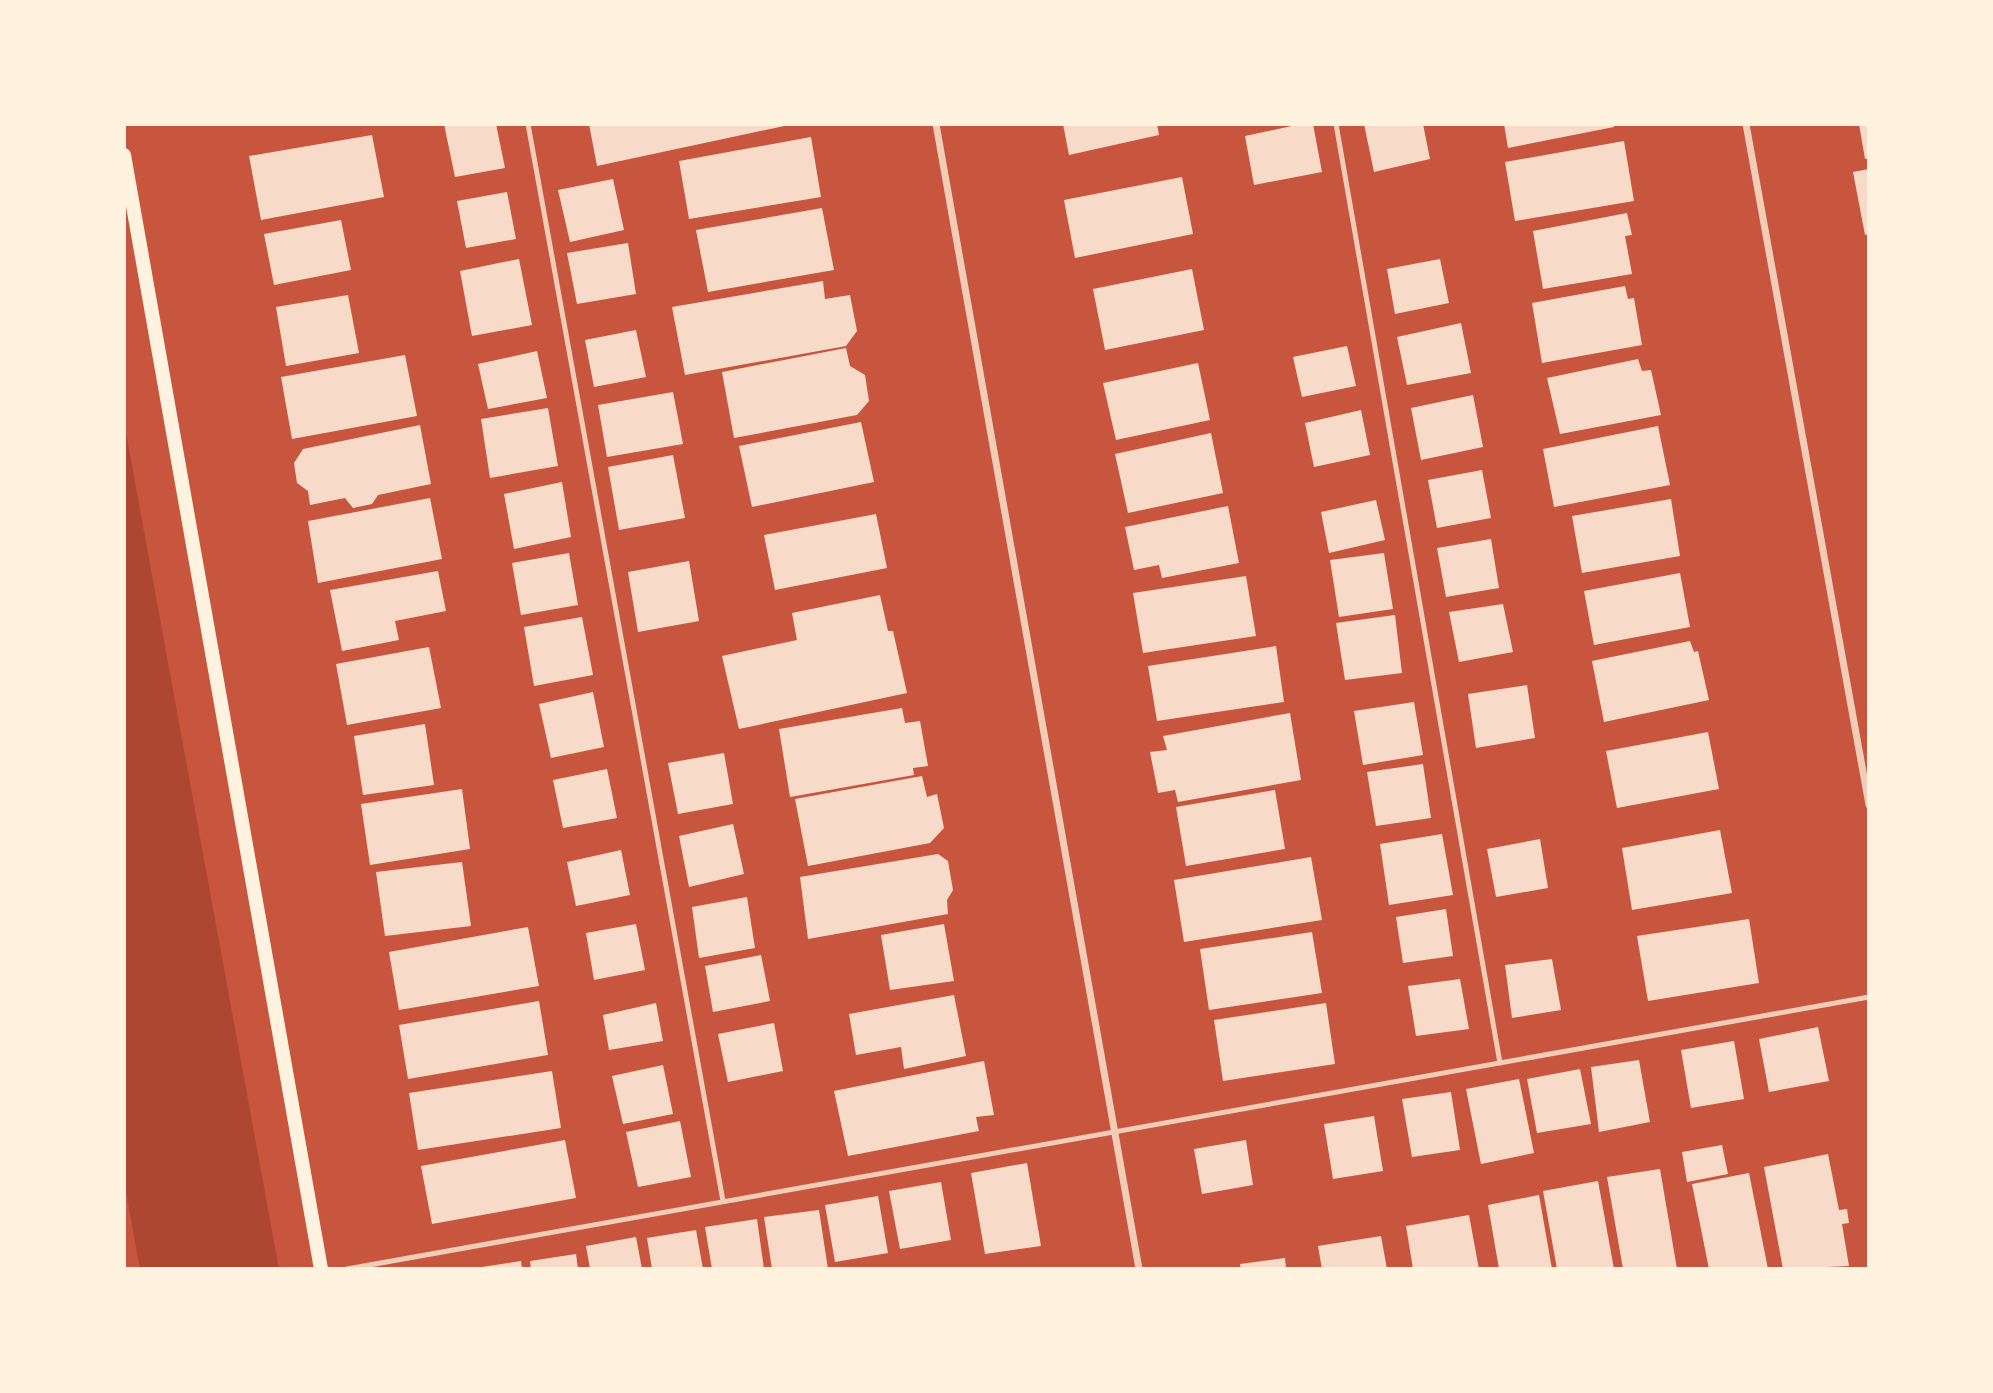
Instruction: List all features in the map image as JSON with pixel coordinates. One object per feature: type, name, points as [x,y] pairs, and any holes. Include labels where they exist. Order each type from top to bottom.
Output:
[{"type":"main road","points":[[124,155],[321,1269]]},
{"type":"street","points":[[936,124],[1139,1269]]},
{"type":"street","points":[[1746,124],[1869,805]]},
{"type":"lane","points":[[528,124],[723,1202]]},
{"type":"lane","points":[[1336,124],[1500,1063]]},
{"type":"lane","points":[[347,1269],[1869,997]]},
{"type":"shaded area","points":[[124,422],[279,1269],[140,1269],[124,1181]]},
{"type":"building","points":[[444,124],[496,124],[505,168],[455,177]]},
{"type":"building","points":[[589,124],[789,124],[789,125],[597,166]]},
{"type":"building","points":[[1063,124],[1157,124],[1159,135],[1069,155]]},
{"type":"building","points":[[1313,124],[1322,172],[1254,185],[1245,136]]},
{"type":"building","points":[[1364,124],[1423,124],[1430,159],[1374,172]]},
{"type":"building","points":[[1504,124],[1613,124],[1614,127],[1508,148]]},
{"type":"building","points":[[1859,124],[1869,124],[1869,158],[1865,159]]},
{"type":"building","points":[[372,135],[384,197],[261,220],[249,156]]},
{"type":"building","points":[[811,137],[821,197],[689,219],[679,161]]},
{"type":"building","points":[[1624,141],[1634,201],[1515,221],[1505,162]]},
{"type":"building","points":[[1869,169],[1869,234],[1865,235],[1853,172]]},
{"type":"building","points":[[1182,177],[1193,234],[1075,258],[1064,200]]},
{"type":"building","points":[[613,179],[624,230],[570,242],[558,190]]},
{"type":"building","points":[[507,192],[516,239],[466,248],[457,201]]},
{"type":"building","points":[[822,208],[834,270],[708,292],[696,230]]},
{"type":"building","points":[[1627,213],[1632,235],[1625,236],[1632,274],[1543,289],[1533,231]]},
{"type":"building","points":[[341,220],[351,270],[274,285],[264,234]]},
{"type":"building","points":[[628,243],[636,294],[577,304],[567,253]]},
{"type":"building","points":[[519,259],[532,325],[472,336],[460,271]]},
{"type":"building","points":[[1440,259],[1449,303],[1395,314],[1387,269]]},
{"type":"building","points":[[1192,269],[1204,330],[1105,350],[1093,289]]},
{"type":"building","points":[[823,281],[825,299],[850,295],[857,331],[846,346],[685,375],[672,307]]},
{"type":"building","points":[[1625,286],[1628,299],[1634,298],[1642,345],[1542,363],[1532,303]]},
{"type":"building","points":[[348,295],[359,353],[286,366],[276,307]]},
{"type":"building","points":[[1461,323],[1471,373],[1407,385],[1397,337]]},
{"type":"building","points":[[636,330],[646,377],[594,387],[585,340]]},
{"type":"building","points":[[1347,346],[1356,386],[1302,397],[1293,357]]},
{"type":"building","points":[[846,348],[850,366],[865,375],[869,401],[857,415],[734,438],[722,372]]},
{"type":"building","points":[[537,351],[547,398],[488,409],[478,364]]},
{"type":"building","points":[[405,355],[417,416],[292,439],[281,377]]},
{"type":"building","points":[[1638,359],[1642,371],[1651,370],[1661,415],[1560,434],[1547,378]]},
{"type":"building","points":[[1198,363],[1210,420],[1116,440],[1103,383]]},
{"type":"building","points":[[673,392],[683,444],[607,457],[598,405]]},
{"type":"building","points":[[1473,395],[1483,447],[1421,460],[1411,408]]},
{"type":"building","points":[[548,408],[558,466],[490,478],[481,419]]},
{"type":"building","points":[[1361,410],[1370,455],[1314,467],[1305,423]]},
{"type":"building","points":[[861,422],[874,482],[752,507],[739,446]]},
{"type":"building","points":[[420,425],[431,484],[378,495],[372,504],[353,508],[345,498],[310,505],[308,491],[297,483],[294,463],[303,449]]},
{"type":"building","points":[[1658,426],[1670,485],[1554,507],[1543,449]]},
{"type":"building","points":[[1211,433],[1223,493],[1128,513],[1115,454]]},
{"type":"building","points":[[673,455],[685,518],[619,530],[608,467]]},
{"type":"building","points":[[1482,470],[1491,518],[1437,528],[1428,480]]},
{"type":"building","points":[[562,482],[571,537],[514,549],[504,494]]},
{"type":"building","points":[[430,498],[442,559],[318,583],[308,521]]},
{"type":"building","points":[[1671,499],[1680,556],[1582,573],[1572,516]]},
{"type":"building","points":[[1376,500],[1385,540],[1329,553],[1321,512]]},
{"type":"building","points":[[1228,506],[1239,563],[1162,578],[1159,565],[1134,570],[1125,527]]},
{"type":"building","points":[[876,514],[887,568],[775,590],[764,535]]},
{"type":"building","points":[[1491,539],[1499,588],[1446,597],[1437,548]]},
{"type":"building","points":[[569,553],[578,605],[521,615],[512,563]]},
{"type":"building","points":[[1384,553],[1393,609],[1339,617],[1330,560]]},
{"type":"building","points":[[689,561],[699,621],[638,632],[628,572]]},
{"type":"building","points":[[438,571],[446,611],[395,621],[399,640],[342,651],[330,590]]},
{"type":"building","points":[[1680,573],[1690,627],[1594,645],[1584,591]]},
{"type":"building","points":[[1246,576],[1256,636],[1143,653],[1133,593]]},
{"type":"building","points":[[880,595],[888,631],[893,631],[907,693],[739,729],[722,656],[797,640],[792,613]]},
{"type":"building","points":[[1503,604],[1513,652],[1459,662],[1449,612]]},
{"type":"building","points":[[1395,615],[1402,673],[1345,680],[1336,623]]},
{"type":"building","points":[[582,617],[593,675],[534,686],[524,627]]},
{"type":"building","points":[[1690,641],[1694,652],[1698,651],[1709,700],[1604,722],[1592,661]]},
{"type":"building","points":[[1276,646],[1284,702],[1157,721],[1148,666]]},
{"type":"building","points":[[429,647],[441,708],[347,725],[336,664]]},
{"type":"building","points":[[1527,685],[1535,738],[1476,748],[1468,694]]},
{"type":"building","points":[[593,692],[604,747],[551,758],[539,704]]},
{"type":"building","points":[[1414,702],[1423,755],[1363,765],[1354,711]]},
{"type":"building","points":[[902,708],[905,723],[920,721],[928,766],[913,768],[914,775],[790,797],[779,729]]},
{"type":"building","points":[[1290,713],[1301,780],[1178,802],[1175,790],[1158,793],[1150,752],[1167,750],[1163,736]]},
{"type":"building","points":[[425,724],[434,785],[363,795],[354,736]]},
{"type":"building","points":[[1708,732],[1719,789],[1617,808],[1606,751]]},
{"type":"building","points":[[724,753],[733,804],[678,814],[668,763]]},
{"type":"building","points":[[1423,764],[1431,818],[1376,826],[1367,772]]},
{"type":"building","points":[[607,769],[617,818],[563,828],[553,780]]},
{"type":"building","points":[[922,776],[927,797],[937,794],[944,828],[930,843],[808,866],[795,799]]},
{"type":"building","points":[[462,789],[470,849],[370,865],[361,804]]},
{"type":"building","points":[[1275,790],[1285,849],[1186,866],[1176,807]]},
{"type":"building","points":[[733,824],[744,874],[689,887],[679,836]]},
{"type":"building","points":[[1720,830],[1732,893],[1632,910],[1622,848]]},
{"type":"building","points":[[1442,834],[1453,895],[1389,905],[1380,844]]},
{"type":"building","points":[[1540,839],[1548,888],[1496,897],[1487,849]]},
{"type":"building","points":[[621,850],[630,895],[576,906],[567,862]]},
{"type":"building","points":[[938,854],[948,861],[953,890],[947,900],[948,914],[808,939],[800,877]]},
{"type":"building","points":[[1311,857],[1322,920],[1184,942],[1174,880]]},
{"type":"building","points":[[462,862],[471,926],[385,936],[376,872]]},
{"type":"building","points":[[747,897],[755,948],[699,958],[692,907]]},
{"type":"building","points":[[1446,909],[1453,956],[1403,963],[1396,917]]},
{"type":"building","points":[[1749,919],[1759,983],[1648,1001],[1637,936]]},
{"type":"building","points":[[636,924],[645,970],[594,980],[586,933]]},
{"type":"building","points":[[944,924],[954,981],[890,990],[881,935]]},
{"type":"building","points":[[528,927],[539,986],[399,1010],[389,952]]},
{"type":"building","points":[[1312,932],[1322,993],[1209,1010],[1200,949]]},
{"type":"building","points":[[761,955],[770,1001],[713,1012],[705,966]]},
{"type":"building","points":[[1552,959],[1561,1010],[1512,1018],[1505,965]]},
{"type":"building","points":[[1460,979],[1469,1029],[1416,1036],[1408,986]]},
{"type":"building","points":[[954,995],[966,1056],[904,1069],[901,1047],[856,1055],[849,1014]]},
{"type":"building","points":[[539,1001],[548,1055],[408,1079],[399,1025]]},
{"type":"building","points":[[656,1003],[663,1041],[609,1050],[603,1015]]},
{"type":"building","points":[[1326,1003],[1335,1064],[1223,1081],[1214,1020]]},
{"type":"building","points":[[774,1023],[783,1071],[728,1082],[718,1034]]},
{"type":"building","points":[[1818,1027],[1829,1081],[1769,1092],[1759,1039]]},
{"type":"building","points":[[1734,1041],[1744,1099],[1691,1108],[1681,1050]]},
{"type":"building","points":[[1639,1060],[1650,1122],[1599,1132],[1591,1067]]},
{"type":"building","points":[[984,1061],[994,1115],[976,1117],[979,1131],[848,1156],[834,1091]]},
{"type":"building","points":[[663,1065],[673,1114],[623,1124],[612,1076]]},
{"type":"building","points":[[1580,1069],[1591,1124],[1537,1133],[1527,1079]]},
{"type":"building","points":[[552,1071],[561,1128],[418,1150],[409,1093]]},
{"type":"building","points":[[1519,1079],[1534,1153],[1481,1164],[1466,1089]]},
{"type":"building","points":[[1451,1092],[1460,1150],[1412,1157],[1402,1099]]},
{"type":"building","points":[[1374,1116],[1383,1171],[1333,1179],[1324,1124]]},
{"type":"building","points":[[680,1121],[691,1177],[638,1187],[626,1132]]},
{"type":"building","points":[[565,1140],[576,1198],[432,1224],[421,1166]]},
{"type":"building","points":[[1246,1140],[1253,1185],[1202,1194],[1194,1149]]},
{"type":"building","points":[[1722,1145],[1728,1174],[1687,1182],[1682,1152]]},
{"type":"building","points":[[1828,1154],[1839,1210],[1847,1209],[1849,1223],[1842,1224],[1849,1266],[1783,1269],[1764,1167]]},
{"type":"building","points":[[1027,1163],[1041,1246],[985,1254],[971,1173]]},
{"type":"building","points":[[1660,1169],[1677,1269],[1623,1269],[1607,1177]]},
{"type":"building","points":[[1749,1173],[1768,1269],[1709,1269],[1692,1184]]},
{"type":"building","points":[[1598,1181],[1614,1269],[1557,1269],[1543,1191]]},
{"type":"building","points":[[941,1182],[951,1240],[900,1249],[889,1191]]},
{"type":"building","points":[[1539,1195],[1552,1269],[1499,1269],[1488,1205]]},
{"type":"building","points":[[878,1196],[888,1253],[835,1262],[825,1205]]},
{"type":"building","points":[[819,1210],[828,1269],[772,1269],[764,1217]]},
{"type":"building","points":[[1469,1215],[1479,1269],[1413,1269],[1406,1226]]},
{"type":"building","points":[[757,1219],[764,1269],[712,1269],[705,1227]]},
{"type":"building","points":[[696,1230],[703,1269],[652,1269],[647,1238]]},
{"type":"building","points":[[1381,1236],[1387,1269],[1322,1269],[1318,1246]]},
{"type":"building","points":[[636,1237],[642,1269],[590,1269],[586,1246]]},
{"type":"building","points":[[576,1254],[578,1269],[531,1269],[530,1261]]},
{"type":"building","points":[[1285,1258],[1286,1269],[1241,1269],[1240,1264]]},
{"type":"building","points":[[521,1261],[522,1269],[482,1267]]}]
